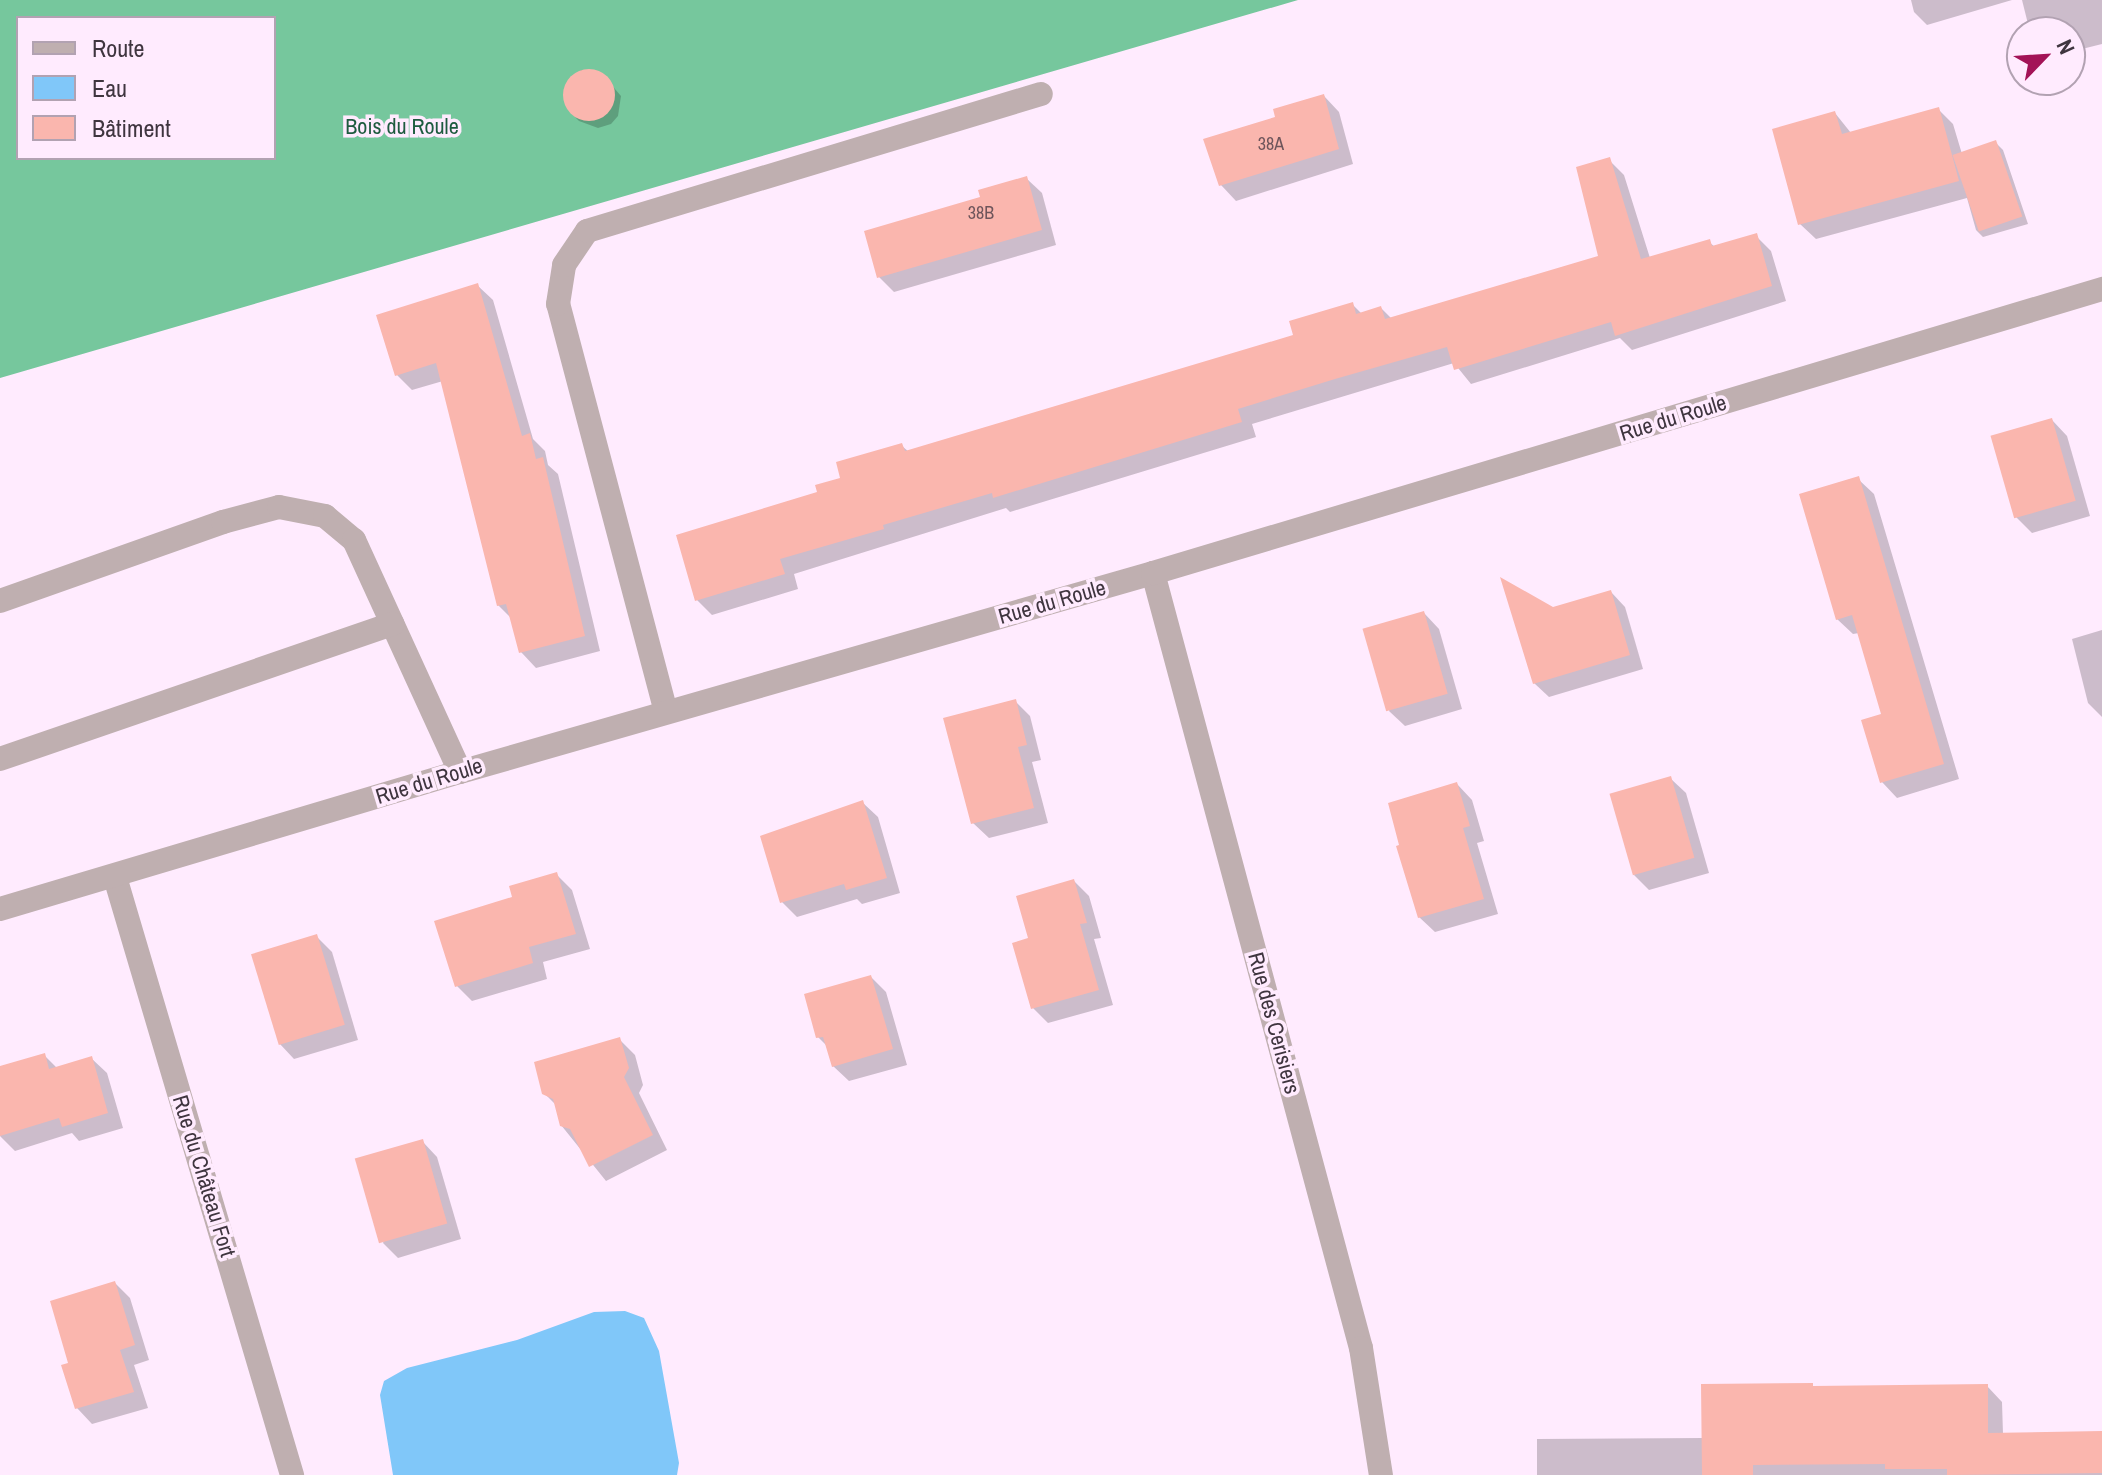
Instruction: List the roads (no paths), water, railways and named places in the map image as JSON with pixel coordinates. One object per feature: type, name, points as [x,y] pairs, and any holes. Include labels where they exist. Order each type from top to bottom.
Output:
[{"type":"street","points":[[666,712],[558,304],[564,265],[587,231],[1041,94]]},
{"type":"street","name":"Rue du Roule","points":[[0,909],[460,772],[1153,573],[2102,289]]},
{"type":"street","points":[[0,601],[223,522],[279,507],[325,516],[354,540],[460,772]]},
{"type":"street","name":"Rue des Cerisiers","points":[[1153,573],[1361,1348],[1381,1475]]},
{"type":"street","points":[[0,759],[392,624]]},
{"type":"street","name":"Rue du Château Fort","points":[[115,877],[292,1475]]},
{"type":"water","points":[[625,1311],[644,1318],[659,1351],[679,1463],[677,1475],[393,1475],[380,1395],[384,1381],[407,1368],[517,1340],[594,1312]]},
{"type":"park label","name":"Bois du Roule","points":[[402,127]]}]
